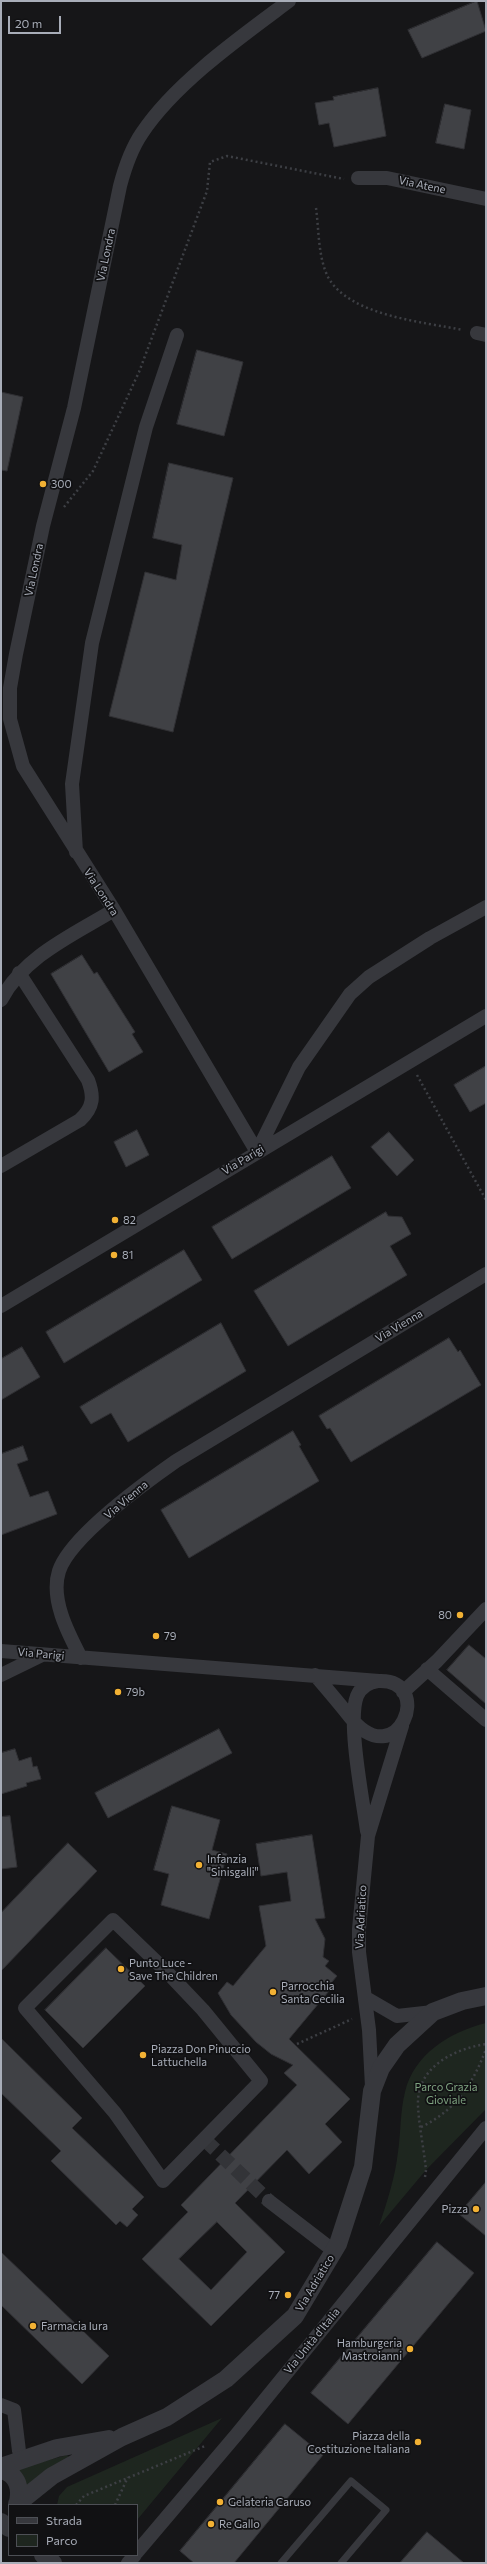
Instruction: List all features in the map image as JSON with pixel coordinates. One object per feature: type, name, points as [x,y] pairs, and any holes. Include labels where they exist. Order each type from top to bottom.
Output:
[{"type":"street","name":"Via Londra","points":[[256,1152],[114,910],[77,854],[23,766],[10,719],[10,688],[43,526],[74,408],[120,186],[127,161],[153,117],[189,82],[244,34],[290,1]]},
{"type":"street","name":"Via Atene","points":[[358,178],[387,178],[486,199]]},
{"type":"street","points":[[77,854],[72,784],[92,643],[146,427],[177,335]]},
{"type":"street","points":[[256,1152],[299,1067],[350,994],[369,977],[486,907]]},
{"type":"street","points":[[1,1000],[19,973],[44,953],[114,910]]},
{"type":"street","points":[[1,1166],[80,1120],[88,1112],[93,1094],[88,1080],[19,973]]},
{"type":"street","name":"Via Parigi","points":[[1,1306],[256,1152],[486,1016]]},
{"type":"street","name":"Via Vienna","points":[[81,1658],[62,1615],[57,1596],[59,1571],[69,1552],[96,1526],[128,1496],[176,1461],[486,1274]]},
{"type":"street","points":[[81,1658],[379,1681],[393,1684],[403,1692],[437,1661],[486,1610]]},
{"type":"street","name":"Via Parigi","points":[[1,1651],[81,1658]]},
{"type":"street","points":[[1,1675],[44,1654]]},
{"type":"street","points":[[427,1669],[486,1720]]},
{"type":"street","points":[[315,1675],[353,1720],[367,1733],[386,1735],[402,1726]]},
{"type":"street","name":"Via Adriatico","points":[[368,1836],[353,1720],[353,1708],[359,1691],[370,1683],[379,1681]]},
{"type":"street","name":"Via Adriatico","points":[[22,2504],[41,2484],[122,2437],[167,2417],[226,2379],[295,2316],[334,2251],[363,2167],[372,2091],[366,1998],[359,1952],[359,1929],[368,1836],[408,1710],[403,1692]]},
{"type":"street","points":[[114,1920],[203,2010],[261,2081],[163,2181],[115,2113],[25,2008],[114,1920]]},
{"type":"street","name":"Via Adriatico","points":[[366,1998],[397,2016],[433,2012],[462,2001],[486,1996]]},
{"type":"street","name":"Via Adriatico","points":[[372,2091],[381,2068],[397,2045],[433,2012]]},
{"type":"street","name":"Via Unità d'Italia","points":[[138,2551],[242,2428],[420,2207],[486,2128]]},
{"type":"street","points":[[269,2201],[334,2251]]},
{"type":"street","points":[[1,2405],[14,2410],[19,2451]]},
{"type":"street","name":"Via Adriatico","points":[[1,2466],[57,2448],[122,2437]]},
{"type":"street","points":[[1,2453],[57,2448]]},
{"type":"street","points":[[1,2470],[10,2474],[18,2484],[19,2504]]},
{"type":"street","points":[[44,2556],[53,2563]]},
{"type":"lane","points":[[281,2563],[351,2481],[386,2510],[341,2563]]},
{"type":"path","points":[[43,526],[71,501],[93,471],[139,372],[207,191],[210,162],[227,156],[340,179],[358,178]]},
{"type":"path","points":[[316,208],[323,263],[329,277],[338,289],[376,312],[481,334]]},
{"type":"path","points":[[423,1082],[486,1200]]},
{"type":"path","points":[[297,2044],[353,2019]]},
{"type":"path","points":[[420,2207],[426,2170],[419,2099],[430,2072],[446,2056],[456,2050],[486,2044]]},
{"type":"path","points":[[421,2127],[433,2121],[459,2099],[476,2074],[486,2049]]},
{"type":"path","points":[[77,2504],[84,2496],[128,2476],[209,2445]]},
{"type":"path","points":[[115,2504],[128,2476]]},
{"type":"green space","name":"Parco Grazia Gioviale","points":[[486,2023],[486,2109],[426,2170],[379,2226],[388,2199],[397,2162],[403,2100],[410,2078],[416,2066],[435,2047],[447,2039],[459,2032]]},
{"type":"green space","points":[[222,2418],[138,2519],[138,2504],[57,2504],[59,2496],[67,2487]]},
{"type":"green space","points":[[67,2455],[69,2457],[27,2490],[12,2470]]},
{"type":"building","points":[[477,1],[486,31],[422,58],[408,30]]},
{"type":"building","points":[[378,88],[386,136],[334,147],[329,123],[319,125],[315,103],[334,100],[333,97]]},
{"type":"building","points":[[445,104],[471,110],[464,149],[436,143]]},
{"type":"building","points":[[197,350],[243,362],[224,436],[177,424]]},
{"type":"building","points":[[1,392],[23,397],[7,471],[1,470]]},
{"type":"building","points":[[169,463],[233,478],[173,732],[109,716],[145,572],[176,580],[182,545],[153,538]]},
{"type":"building","points":[[82,955],[94,974],[97,972],[135,1032],[132,1034],[143,1052],[109,1072],[51,974]]},
{"type":"building","points":[[486,1066],[486,1103],[470,1112],[454,1085]]},
{"type":"building","points":[[137,1130],[149,1155],[126,1167],[114,1142]]},
{"type":"building","points":[[389,1132],[414,1160],[397,1176],[371,1147]]},
{"type":"building","points":[[332,1156],[351,1188],[232,1259],[212,1227]]},
{"type":"building","points":[[386,1212],[388,1216],[402,1217],[411,1234],[390,1246],[407,1275],[288,1346],[254,1291]]},
{"type":"building","points":[[184,1250],[202,1280],[64,1363],[46,1332]]},
{"type":"building","points":[[221,1323],[246,1371],[128,1442],[111,1413],[91,1424],[80,1407]]},
{"type":"building","points":[[449,1338],[458,1352],[460,1350],[481,1385],[351,1462],[330,1428],[327,1429],[319,1416]]},
{"type":"building","points":[[22,1347],[40,1377],[1,1400],[1,1359]]},
{"type":"building","points":[[293,1431],[301,1445],[299,1446],[319,1481],[189,1558],[161,1510]]},
{"type":"building","points":[[23,1446],[28,1460],[17,1464],[30,1497],[48,1491],[57,1514],[1,1535],[1,1454]]},
{"type":"building","points":[[469,1645],[486,1659],[486,1704],[447,1670]]},
{"type":"building","points":[[219,1729],[232,1753],[108,1818],[95,1793]]},
{"type":"building","points":[[15,1749],[19,1761],[31,1757],[33,1767],[37,1766],[41,1779],[26,1783],[27,1786],[1,1794],[1,1753]]},
{"type":"building","points":[[172,1806],[220,1820],[212,1850],[227,1854],[209,1919],[161,1905],[169,1874],[154,1870]]},
{"type":"building","points":[[10,1816],[17,1867],[1,1869],[1,1817]]},
{"type":"building","points":[[312,1835],[325,1918],[315,1919],[325,1939],[323,1957],[329,1961],[325,1966],[337,1976],[326,1989],[329,1991],[289,2039],[350,2099],[325,2124],[342,2142],[309,2174],[287,2150],[235,2203],[285,2252],[211,2326],[142,2259],[188,2212],[181,2205],[297,2085],[284,2073],[293,2065],[271,2054],[256,2042],[231,2015],[218,1993],[227,1982],[233,1986],[266,1946],[259,1906],[291,1901],[287,1872],[261,1876],[256,1844]],"holes":[[[217,2222],[247,2252],[211,2290],[179,2259]]]},
{"type":"building","points":[[68,1843],[97,1871],[1,1971],[1,1913]]},
{"type":"building","points":[[106,1948],[145,1986],[83,2048],[45,2010]]},
{"type":"building","points":[[1,2038],[82,2118],[72,2128],[144,2197],[132,2209],[138,2215],[127,2227],[120,2221],[116,2225],[51,2161],[61,2151],[1,2093]]},
{"type":"building","points":[[486,2182],[486,2236],[459,2214]]},
{"type":"building","points":[[437,2242],[474,2273],[348,2424],[311,2393]]},
{"type":"building","points":[[1,2252],[109,2356],[82,2384],[1,2305]]},
{"type":"building","points":[[285,2424],[323,2455],[234,2563],[194,2563],[180,2551]]},
{"type":"building","points":[[427,2532],[464,2563],[400,2563]]},
{"type":"tunnel","points":[[205,2140],[269,2201]]},
{"type":"place","name":"300","points":[[43,484]]},
{"type":"place","name":"82","points":[[115,1220]]},
{"type":"place","name":"81","points":[[114,1255]]},
{"type":"place","name":"80","points":[[460,1615]]},
{"type":"place","name":"79","points":[[156,1636]]},
{"type":"place","name":"79b","points":[[118,1692]]},
{"type":"place","name":"Infanzia \"Sinisgalli\"","points":[[199,1865]]},
{"type":"place","name":"Punto Luce - Save The Children","points":[[121,1969]]},
{"type":"place","name":"Parrocchia Santa Cecilia","points":[[273,1992]]},
{"type":"place","name":"Piazza Don Pinuccio Lattuchella","points":[[143,2055]]},
{"type":"place","name":"Pizza","points":[[476,2209]]},
{"type":"place","name":"77","points":[[288,2295]]},
{"type":"place","name":"Farmacia Iura","points":[[33,2326]]},
{"type":"place","name":"Hamburgeria Mastroianni","points":[[410,2349]]},
{"type":"place","name":"Piazza della Costituzione Italiana","points":[[418,2442]]},
{"type":"place","name":"Gelateria Caruso","points":[[220,2502]]},
{"type":"place","name":"Re Gallo","points":[[211,2524]]}]
